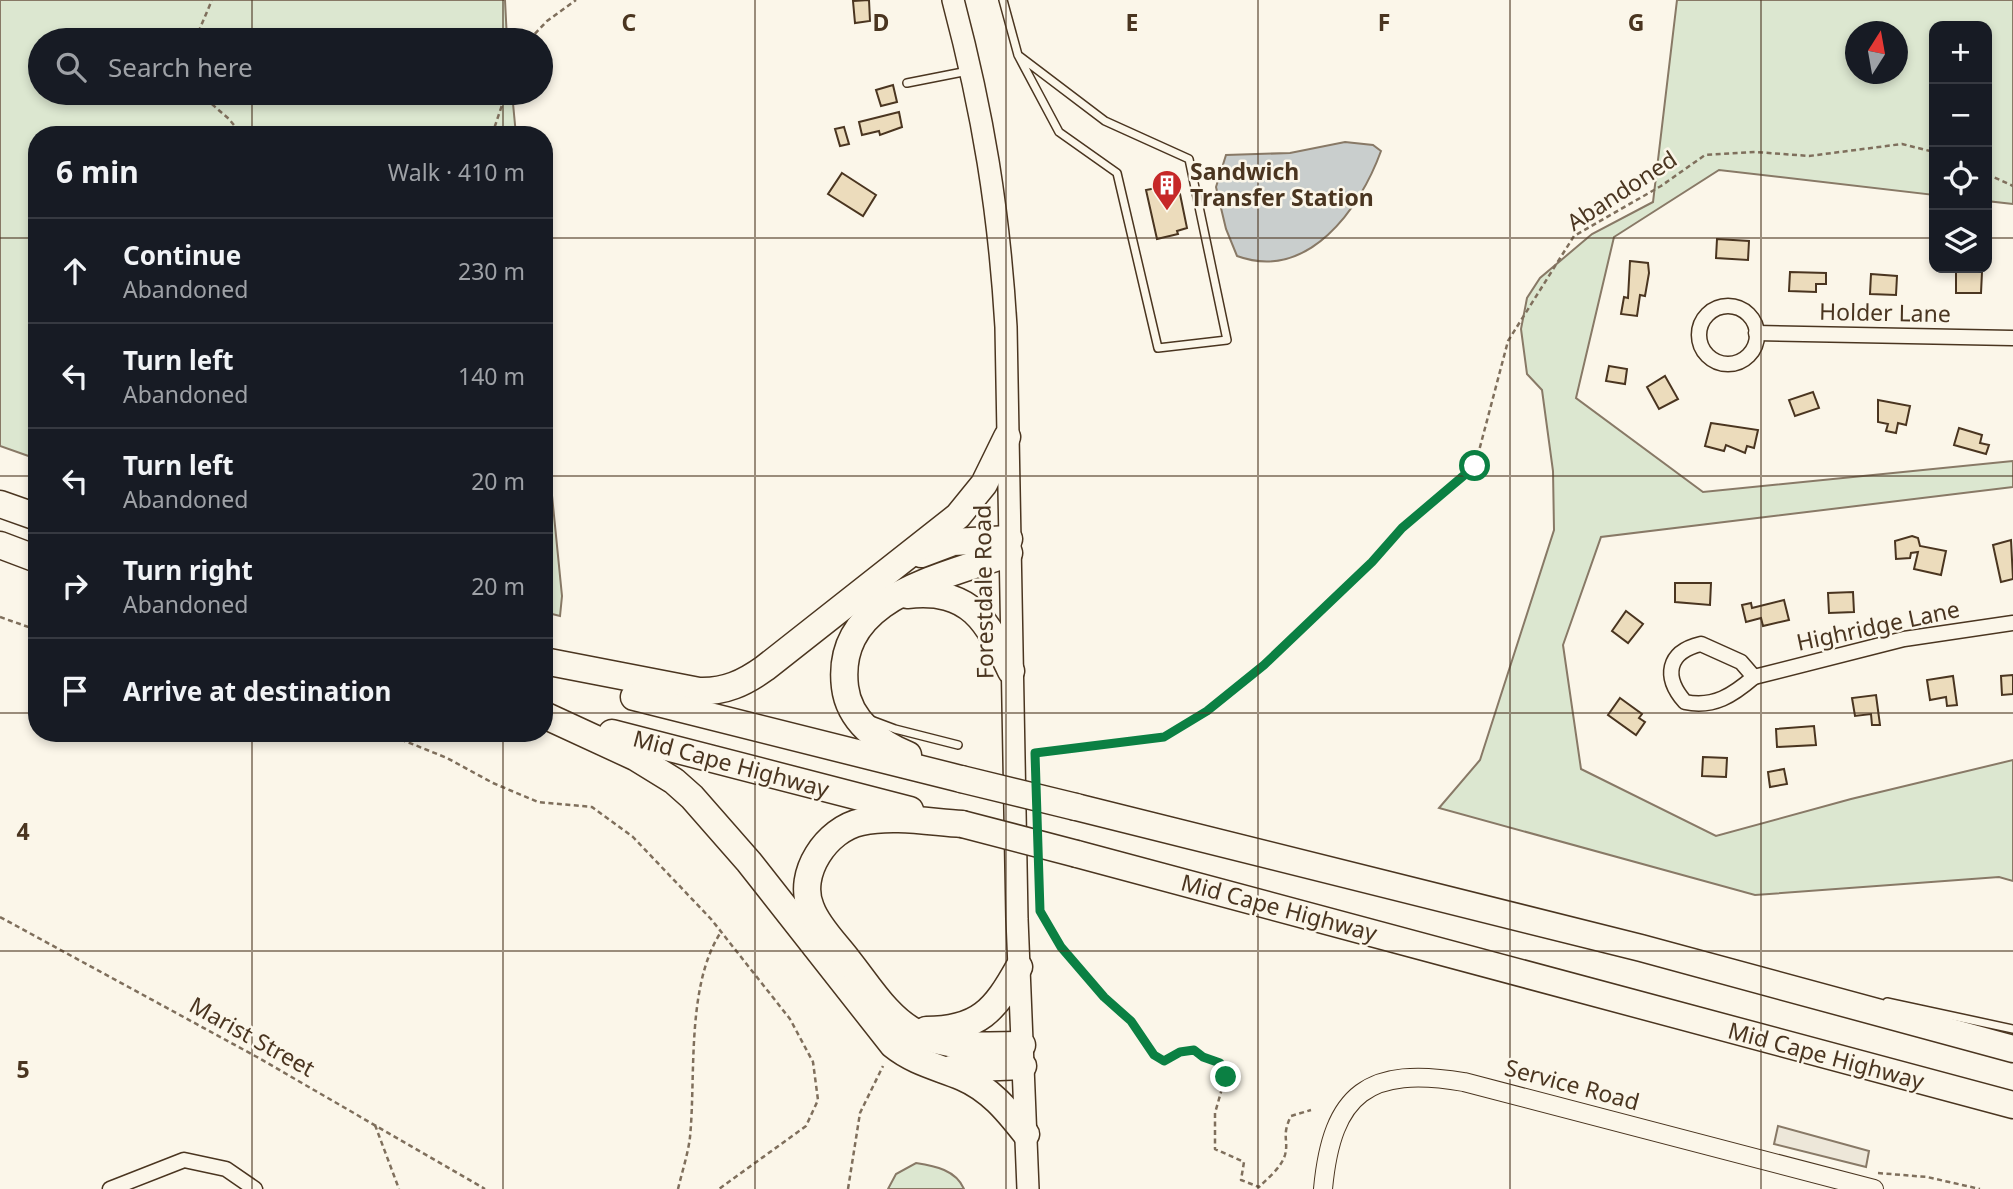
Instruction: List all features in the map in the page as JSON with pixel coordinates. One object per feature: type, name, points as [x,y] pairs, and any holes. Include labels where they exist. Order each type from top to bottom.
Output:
[{"type":"highway","points":[[553,664],[682,689],[728,689],[765,668],[968,507],[984,484],[1007,437]]},
{"type":"highway","points":[[0,504],[28,514]]},
{"type":"highway","points":[[0,545],[28,556]]},
{"type":"highway","points":[[894,567],[939,546],[1009,546]]},
{"type":"highway","points":[[961,779],[886,745],[868,730],[853,712],[846,692],[844,671],[847,651],[867,617],[895,598],[1009,546]]},
{"type":"highway","points":[[895,598],[931,594],[964,603],[986,622],[1011,671]]},
{"type":"highway","name":"Mid Cape Highway","points":[[553,676],[1641,948],[2013,1049]]},
{"type":"highway","name":"Mid Cape Highway","points":[[553,717],[1077,854],[2013,1105]]},
{"type":"highway","points":[[553,719],[635,757],[674,781],[692,797],[902,1037],[1023,1055]]},
{"type":"highway","points":[[962,824],[873,820],[849,825],[821,850],[808,881],[808,901],[815,918],[892,1014],[915,1060],[989,1092],[1026,1133]]},
{"type":"highway","points":[[902,1037],[953,1028],[976,1020],[996,1005],[1018,967]]},
{"type":"highway","points":[[939,1069],[1023,1055]]},
{"type":"main road","name":"Forestdale Road","points":[[953,0],[991,167],[1000,233],[1008,360],[1007,437],[1018,967],[1028,1189]]},
{"type":"street","points":[[1725,307],[1743,311],[1750,317],[1756,333],[1751,352],[1735,363],[1715,362],[1701,348],[1699,338],[1703,320],[1709,313],[1725,307]]},
{"type":"street","points":[[2013,331],[2013,341]]},
{"type":"street","name":"Holder Lane","points":[[1756,333],[2013,341]]},
{"type":"street","name":"Highridge Lane","points":[[1754,677],[1741,662],[1701,644],[1686,647],[1677,655],[1670,680],[1685,702],[1698,705],[1731,697],[1754,677],[1904,639],[2013,623]]},
{"type":"street","name":"Service Road","points":[[1323,1189],[1330,1138],[1342,1114],[1372,1086],[1410,1076],[1464,1082],[1855,1187],[1874,1181]]},
{"type":"street","points":[[110,1189],[184,1160],[226,1169],[254,1189]]},
{"type":"lane","points":[[1003,0],[1018,55],[1059,132],[1116,173],[1158,348],[1227,340],[1189,159],[1105,121],[1018,55]]},
{"type":"lane","points":[[907,83],[971,70]]},
{"type":"lane","points":[[853,712],[895,729],[958,745]]},
{"type":"lane","points":[[1581,935],[1830,989]]},
{"type":"lane","points":[[1883,1001],[2013,1029]]},
{"type":"path","points":[[200,28],[212,0]]},
{"type":"path","points":[[540,28],[576,0]]},
{"type":"path","points":[[213,105],[235,126]]},
{"type":"path","points":[[495,126],[502,105]]},
{"type":"path","name":"Abandoned","points":[[1036,779],[1035,753],[1164,737],[1207,711],[1264,665],[1372,562],[1402,528],[1475,466],[1508,341],[1574,236],[1661,186],[1705,155],[1755,152],[1809,156],[1902,144],[1929,151]]},
{"type":"path","points":[[1992,176],[2013,186]]},
{"type":"path","points":[[0,617],[28,627]]},
{"type":"path","points":[[407,742],[538,802],[592,807],[632,837],[721,931],[790,1019],[813,1062],[818,1100],[806,1126],[719,1189]]},
{"type":"path","points":[[1038,858],[1040,911],[1061,947],[1104,997],[1131,1021],[1154,1055],[1164,1061],[1180,1052],[1194,1050],[1203,1057],[1220,1063],[1226,1077],[1215,1113],[1215,1149],[1244,1162],[1241,1180],[1259,1187],[1279,1167],[1286,1153],[1283,1131],[1291,1116],[1311,1110]]},
{"type":"path","name":"Marist Street","points":[[0,917],[257,1057],[485,1189]]},
{"type":"path","points":[[678,1189],[690,1140],[694,1051],[701,987],[713,944],[721,931]]},
{"type":"path","points":[[848,1189],[860,1113],[902,1037]]},
{"type":"path","points":[[375,1125],[399,1189]]},
{"type":"path","points":[[1874,1181],[1927,1177],[1980,1189]]},
{"type":"green space","points":[[0,0],[505,0],[506,28],[28,28],[28,105],[513,105],[515,126],[28,126],[28,456],[0,446]]},
{"type":"green space","points":[[1677,0],[2013,0],[2013,204],[1992,202],[1992,21],[1929,21],[1929,194],[1719,170],[1614,237],[1576,398],[1703,492],[2013,461],[2013,487],[1601,537],[1563,645],[1581,769],[1716,836],[1851,799],[2013,760],[2013,881],[1999,877],[1755,895],[1439,808],[1480,760],[1554,530],[1553,471],[1542,390],[1527,374],[1521,329],[1527,298],[1540,278],[1592,234],[1653,202]]},
{"type":"green space","points":[[553,506],[562,596],[560,616],[553,614]]},
{"type":"green space","points":[[916,1163],[950,1173],[964,1189],[888,1189],[896,1174]]},
{"type":"shaded area","points":[[1345,142],[1373,145],[1381,151],[1360,196],[1328,235],[1308,249],[1286,259],[1263,261],[1237,256],[1226,229],[1216,187],[1226,155],[1290,153]]},
{"type":"shaded area","points":[[1778,1126],[1869,1151],[1866,1167],[1774,1144]]},
{"type":"building","points":[[869,0],[870,21],[855,23],[853,1]]},
{"type":"building","points":[[893,85],[897,102],[881,106],[876,90]]},
{"type":"building","points":[[899,112],[902,127],[880,135],[879,131],[862,135],[859,122]]},
{"type":"building","points":[[844,127],[849,144],[840,146],[835,129]]},
{"type":"building","points":[[842,173],[876,195],[863,216],[828,194]]},
{"type":"building","name":"Sandwich Transfer Station","points":[[1167,186],[1169,196],[1180,194],[1187,228],[1177,231],[1178,234],[1157,239],[1146,190]]},
{"type":"building","points":[[1717,239],[1749,241],[1748,260],[1716,258]]},
{"type":"building","points":[[1630,261],[1648,263],[1645,296],[1640,295],[1637,316],[1621,314],[1624,297],[1628,298]]},
{"type":"building","points":[[1790,272],[1826,273],[1826,284],[1816,284],[1816,292],[1789,291]]},
{"type":"building","points":[[1956,273],[1982,273],[1981,293],[1956,293]]},
{"type":"building","points":[[1871,274],[1897,276],[1896,295],[1870,294]]},
{"type":"building","points":[[1609,366],[1627,369],[1625,384],[1606,381]]},
{"type":"building","points":[[1665,376],[1678,399],[1659,409],[1647,387]]},
{"type":"building","points":[[1813,392],[1819,408],[1795,416],[1789,400]]},
{"type":"building","points":[[1878,400],[1910,406],[1906,425],[1898,423],[1896,433],[1886,431],[1888,424],[1878,422]]},
{"type":"building","points":[[1711,423],[1758,430],[1754,448],[1747,446],[1745,453],[1726,445],[1724,451],[1705,446]]},
{"type":"building","points":[[1959,428],[1982,435],[1980,443],[1989,445],[1986,454],[1954,445]]},
{"type":"building","points":[[1912,536],[1918,538],[1920,546],[1946,551],[1941,575],[1914,569],[1918,552],[1911,553],[1910,558],[1896,559],[1895,541]]},
{"type":"building","points":[[2011,540],[2013,579],[2001,582],[1993,545]]},
{"type":"building","points":[[1675,583],[1711,583],[1710,605],[1675,602]]},
{"type":"building","points":[[1853,592],[1854,612],[1829,613],[1828,593]]},
{"type":"building","points":[[1784,600],[1789,620],[1763,626],[1761,618],[1746,622],[1742,605],[1751,603],[1752,608]]},
{"type":"building","points":[[1626,611],[1643,624],[1628,643],[1612,631]]},
{"type":"building","points":[[2013,675],[2013,694],[2002,695],[2001,676]]},
{"type":"building","points":[[1953,676],[1957,705],[1947,706],[1946,697],[1930,700],[1927,680]]},
{"type":"building","points":[[1876,695],[1880,725],[1872,725],[1871,714],[1855,716],[1852,698]]},
{"type":"building","points":[[1620,698],[1642,714],[1639,718],[1645,722],[1636,735],[1608,715]]},
{"type":"building","points":[[1814,726],[1816,745],[1777,747],[1776,729]]},
{"type":"building","points":[[1703,757],[1727,758],[1726,777],[1702,776]]},
{"type":"building","points":[[1784,769],[1787,784],[1770,787],[1768,772]]},
{"type":"place","name":"Sandwich Transfer Station","points":[[1167,212]]},
{"type":"route","points":[[1226,1077],[1220,1063],[1203,1057],[1194,1050],[1180,1052],[1164,1061],[1154,1055],[1131,1021],[1104,997],[1061,947],[1040,911],[1035,753],[1063,747],[1164,737],[1207,711],[1264,665],[1372,562],[1402,528],[1475,466]]}]
